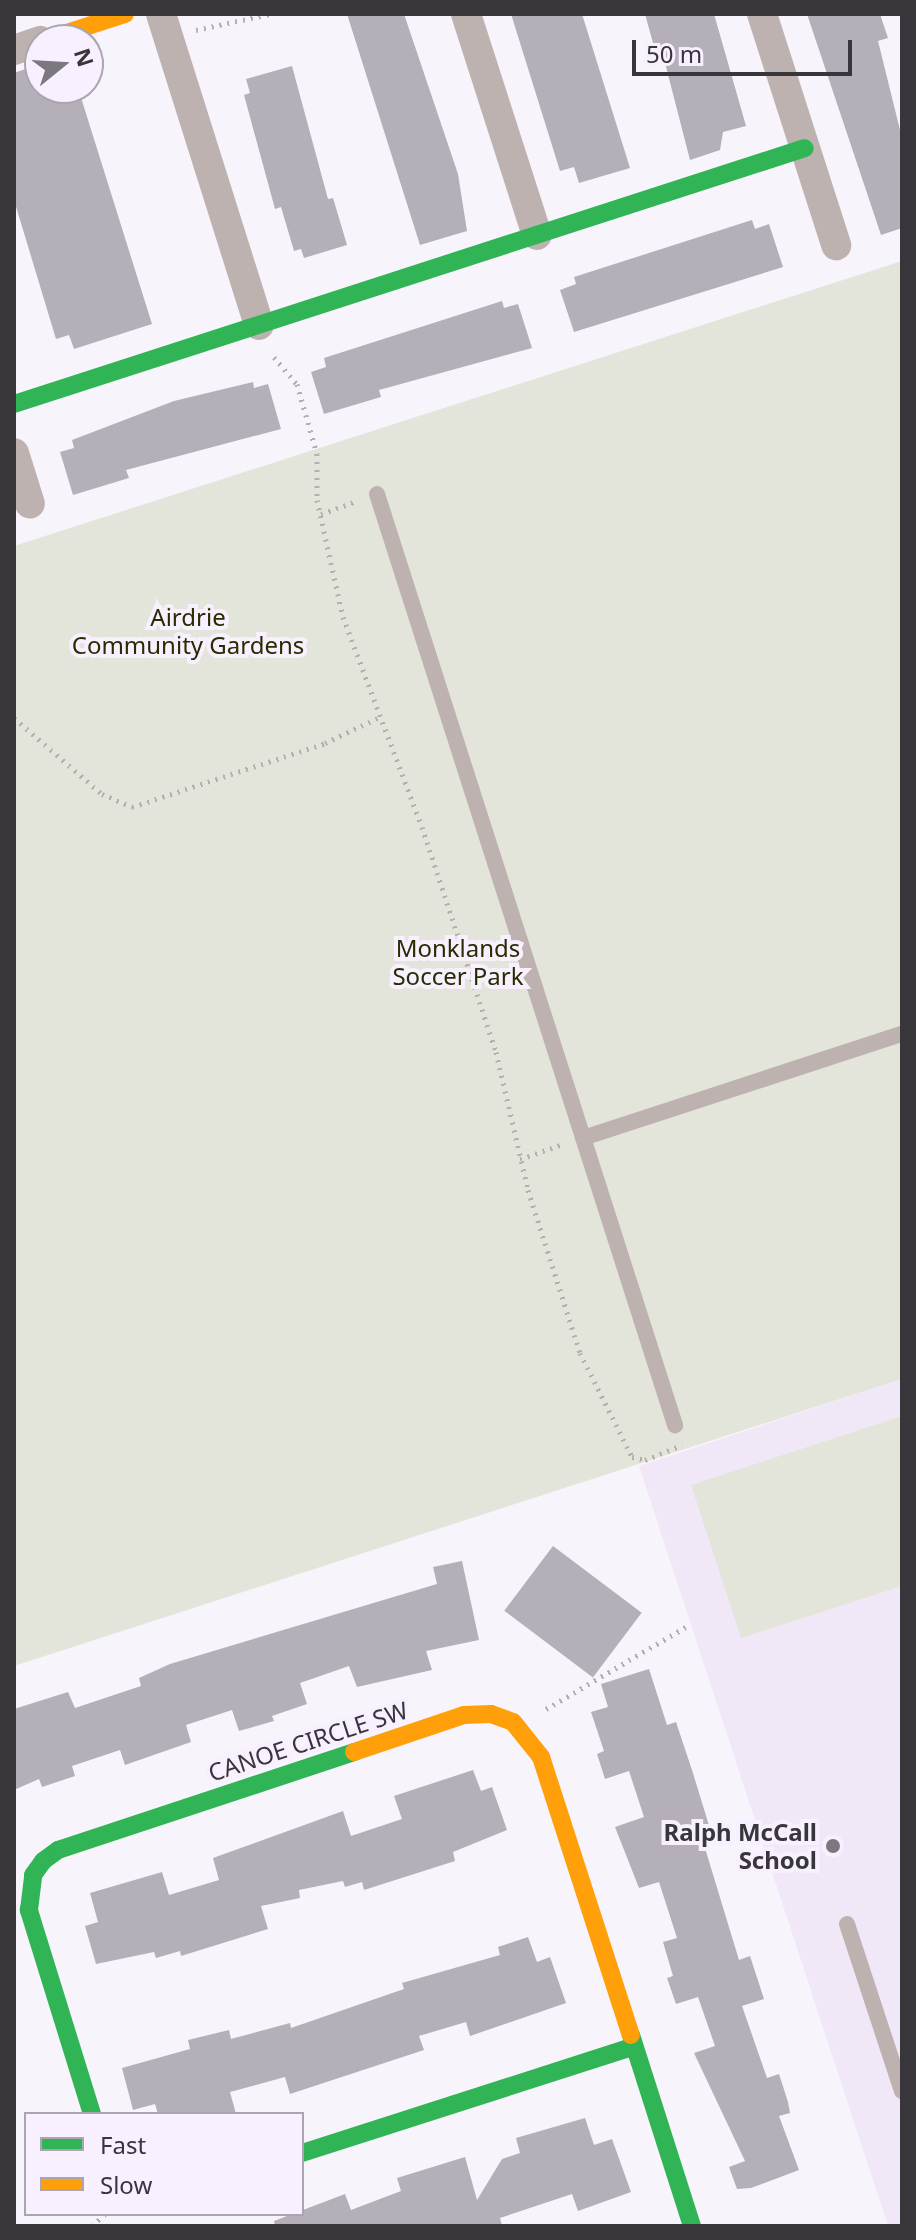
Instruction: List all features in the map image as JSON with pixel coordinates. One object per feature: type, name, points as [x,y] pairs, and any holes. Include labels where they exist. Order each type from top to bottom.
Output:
[{"type":"street","points":[[94,24],[125,14]]},
{"type":"street","points":[[466,14],[537,235]]},
{"type":"street","points":[[762,14],[836,245]]},
{"type":"street","points":[[164,26],[259,325]]},
{"type":"street","points":[[14,404],[805,148]]},
{"type":"street","points":[[14,453],[30,504]]},
{"type":"street","name":"CANOE CIRCLE SW","points":[[91,2112],[29,1910],[33,1875],[43,1861],[464,1715],[491,1714],[517,1725]]},
{"type":"street","points":[[517,1725],[541,1757],[692,2226]]},
{"type":"street","points":[[304,2152],[632,2047]]},
{"type":"lane","points":[[377,494],[675,1425]]},
{"type":"lane","points":[[583,1138],[902,1034]]},
{"type":"lane","points":[[847,1924],[902,2091]]},
{"type":"path","points":[[164,26],[270,14]]},
{"type":"path","points":[[259,325],[269,350],[295,378],[317,454],[321,514],[343,617],[378,718],[422,827],[487,1023],[520,1159],[580,1353],[628,1451],[638,1461],[683,1449],[675,1425]]},
{"type":"path","points":[[321,514],[377,494]]},
{"type":"path","points":[[14,718],[102,794],[132,807],[325,743],[378,718]]},
{"type":"path","points":[[520,1159],[583,1138]]},
{"type":"path","points":[[517,1725],[686,1627]]},
{"type":"shaded area","name":"Ralph McCall School","points":[[902,1379],[902,2226],[888,2226],[639,1466]]},
{"type":"green space","name":"Monklands Soccer Park","points":[[902,261],[902,1379],[14,1666],[14,546]]},
{"type":"green space","points":[[902,1416],[902,1586],[741,1638],[691,1485]]},
{"type":"building","points":[[347,14],[404,14],[458,174],[467,231],[420,245]]},
{"type":"building","points":[[511,14],[582,14],[630,168],[579,183],[574,167],[560,171]]},
{"type":"building","points":[[645,14],[714,14],[746,126],[723,132],[720,150],[690,160],[664,59],[658,61]]},
{"type":"building","points":[[807,14],[880,14],[888,38],[878,41],[902,138],[902,228],[881,235]]},
{"type":"building","points":[[292,66],[328,199],[333,198],[347,245],[304,258],[301,249],[294,251],[281,207],[275,209],[244,95],[250,93],[246,79]]},
{"type":"building","points":[[24,70],[24,104],[83,104],[152,324],[74,349],[69,335],[56,339],[14,200],[14,73]]},
{"type":"building","points":[[752,220],[755,229],[769,224],[783,267],[574,332],[560,290],[576,284],[574,277]]},
{"type":"building","points":[[502,301],[504,308],[518,304],[532,348],[379,390],[381,397],[324,414],[311,372],[326,367],[324,358]]},
{"type":"building","points":[[253,382],[254,388],[268,384],[281,429],[126,470],[129,478],[73,495],[60,452],[74,448],[72,440],[174,401]]},
{"type":"building","points":[[553,1546],[642,1613],[593,1677],[504,1611]]},
{"type":"building","points":[[462,1561],[479,1640],[426,1651],[432,1670],[357,1687],[349,1666],[300,1683],[307,1704],[272,1716],[274,1721],[239,1731],[232,1710],[186,1725],[191,1742],[125,1765],[120,1750],[72,1766],[75,1776],[42,1787],[39,1779],[14,1790],[14,1709],[68,1692],[75,1708],[141,1686],[139,1678],[170,1664],[437,1584],[433,1567]]},
{"type":"building","points":[[649,1669],[667,1725],[676,1722],[692,1770],[711,1832],[701,1835],[739,1960],[750,1956],[764,1999],[742,2006],[767,2078],[779,2074],[788,2102],[790,2113],[779,2116],[799,2170],[751,2188],[737,2189],[729,2167],[745,2161],[694,2053],[715,2046],[698,1997],[676,2004],[667,1978],[673,1976],[663,1942],[677,1938],[659,1882],[639,1888],[615,1827],[644,1817],[629,1771],[605,1779],[597,1754],[604,1751],[591,1712],[608,1707],[601,1684]]},
{"type":"building","points":[[473,1770],[481,1791],[492,1787],[507,1830],[453,1852],[455,1861],[364,1890],[362,1882],[345,1887],[343,1881],[299,1890],[300,1898],[261,1906],[268,1929],[181,1956],[180,1951],[156,1958],[154,1952],[96,1964],[85,1926],[98,1922],[90,1893],[162,1872],[169,1895],[219,1880],[213,1858],[343,1811],[351,1836],[402,1819],[394,1796]]},
{"type":"building","points":[[528,1937],[537,1962],[550,1957],[566,2003],[470,2036],[466,2022],[419,2036],[424,2050],[290,2094],[285,2077],[230,2092],[235,2112],[157,2112],[155,2104],[133,2110],[122,2068],[190,2049],[188,2040],[229,2030],[231,2039],[290,2023],[291,2028],[404,1989],[402,1983],[500,1955],[498,1947]]},
{"type":"building","points":[[585,2118],[594,2145],[612,2139],[631,2192],[578,2211],[572,2194],[500,2218],[502,2226],[275,2226],[274,2221],[287,2216],[304,2216],[304,2210],[345,2194],[351,2210],[401,2191],[397,2178],[465,2157],[477,2200],[502,2159],[520,2153],[516,2138]]},
{"type":"traffic: fast","points":[[14,404],[805,148]]},
{"type":"traffic: fast","points":[[91,2112],[29,1910],[33,1875],[43,1861],[58,1850],[354,1752]]},
{"type":"traffic: fast","points":[[631,2035],[692,2226]]},
{"type":"traffic: fast","points":[[304,2152],[632,2047]]},
{"type":"traffic: slow","points":[[94,24],[125,14]]},
{"type":"traffic: slow","points":[[354,1752],[464,1715],[491,1714],[513,1722],[541,1757],[631,2035]]},
{"type":"place","name":"Ralph McCall School","points":[[833,1846]]},
{"type":"park label","name":"Airdrie Community Gardens","points":[[188,631]]}]
